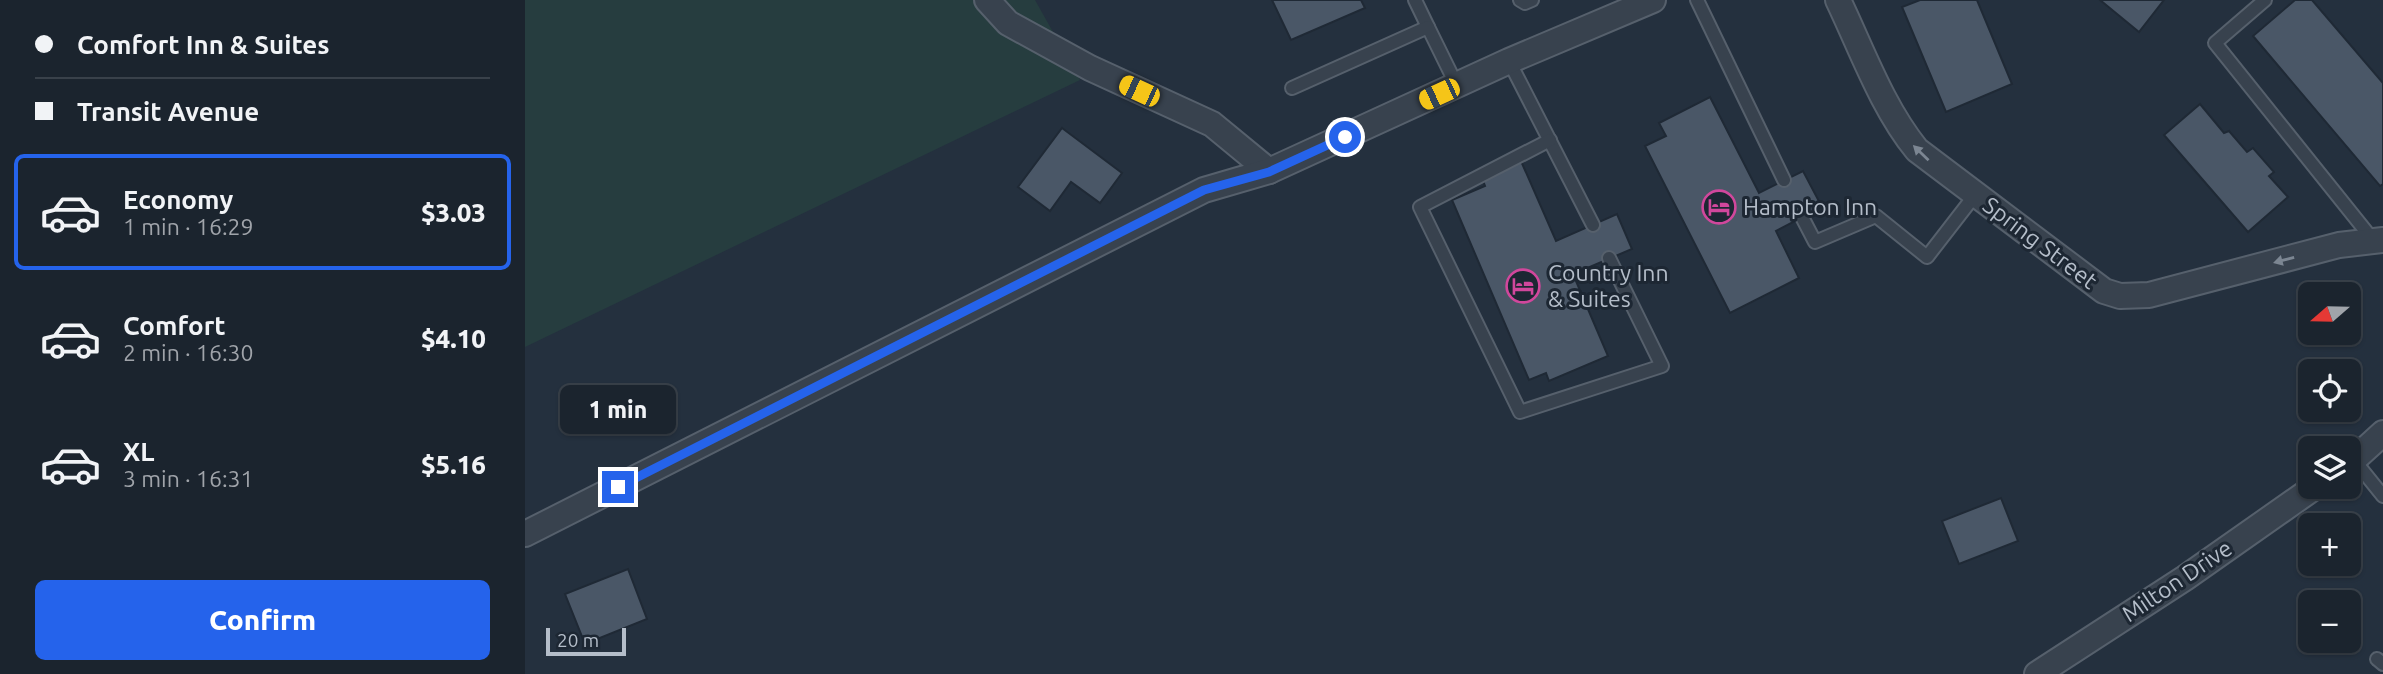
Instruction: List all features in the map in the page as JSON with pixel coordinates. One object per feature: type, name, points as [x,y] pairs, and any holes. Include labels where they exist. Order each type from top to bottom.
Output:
[{"type":"street","points":[[987,0],[1008,23],[1078,62],[1212,124],[1269,172]]},
{"type":"street","points":[[525,534],[1204,190],[1269,172],[1509,61],[1653,0]]},
{"type":"street","name":"Spring Street","points":[[1838,0],[1905,135],[1925,157],[2104,291],[2120,296],[2149,295],[2369,241]]},
{"type":"street","points":[[2361,453],[2383,433]]},
{"type":"street","name":"Milton Drive","points":[[2037,674],[2185,578],[2298,499]]},
{"type":"lane","points":[[1415,0],[1457,86]]},
{"type":"lane","points":[[1520,0],[1525,3],[1532,0]]},
{"type":"lane","points":[[1697,0],[1784,180]]},
{"type":"lane","points":[[2265,0],[2215,43],[2369,241]]},
{"type":"lane","points":[[1292,88],[1428,27]]},
{"type":"lane","points":[[1509,61],[1593,225]]},
{"type":"lane","points":[[1550,141],[1420,207],[1520,412],[1662,366],[1609,258]]},
{"type":"lane","points":[[1802,217],[1815,242],[1875,216],[1927,257],[1975,195]]},
{"type":"lane","points":[[2361,473],[2383,496]]},
{"type":"green space","points":[[525,0],[1035,0],[1080,80],[525,347]]},
{"type":"building","points":[[1272,0],[1361,0],[1365,8],[1291,40]]},
{"type":"building","points":[[1920,0],[1977,0],[2012,84],[1946,112],[1902,7]]},
{"type":"building","points":[[2100,0],[2164,0],[2139,32]]},
{"type":"building","points":[[2295,0],[2312,0],[2383,83],[2383,184],[2380,186],[2253,36]]},
{"type":"building","points":[[1710,97],[1759,193],[1803,171],[1822,207],[1776,231],[1799,278],[1730,313],[1645,146],[1666,136],[1659,123]]},
{"type":"building","points":[[2200,104],[2224,133],[2229,131],[2247,152],[2253,148],[2274,172],[2269,176],[2288,197],[2248,232],[2164,135]]},
{"type":"building","points":[[1062,128],[1122,173],[1100,203],[1071,182],[1050,211],[1018,187]]},
{"type":"building","points":[[1521,161],[1556,241],[1617,214],[1632,249],[1573,274],[1608,356],[1549,381],[1546,373],[1529,380],[1452,200],[1485,186],[1482,178]]},
{"type":"building","points":[[2001,498],[2018,541],[1959,564],[1942,521]]},
{"type":"building","points":[[628,569],[647,619],[585,644],[565,594]]},
{"type":"place","name":"Hampton Inn","points":[[1719,207]]},
{"type":"place","name":"Country Inn & Suites","points":[[1523,286]]},
{"type":"route","points":[[618,487],[1204,190],[1269,172],[1345,137]]}]
